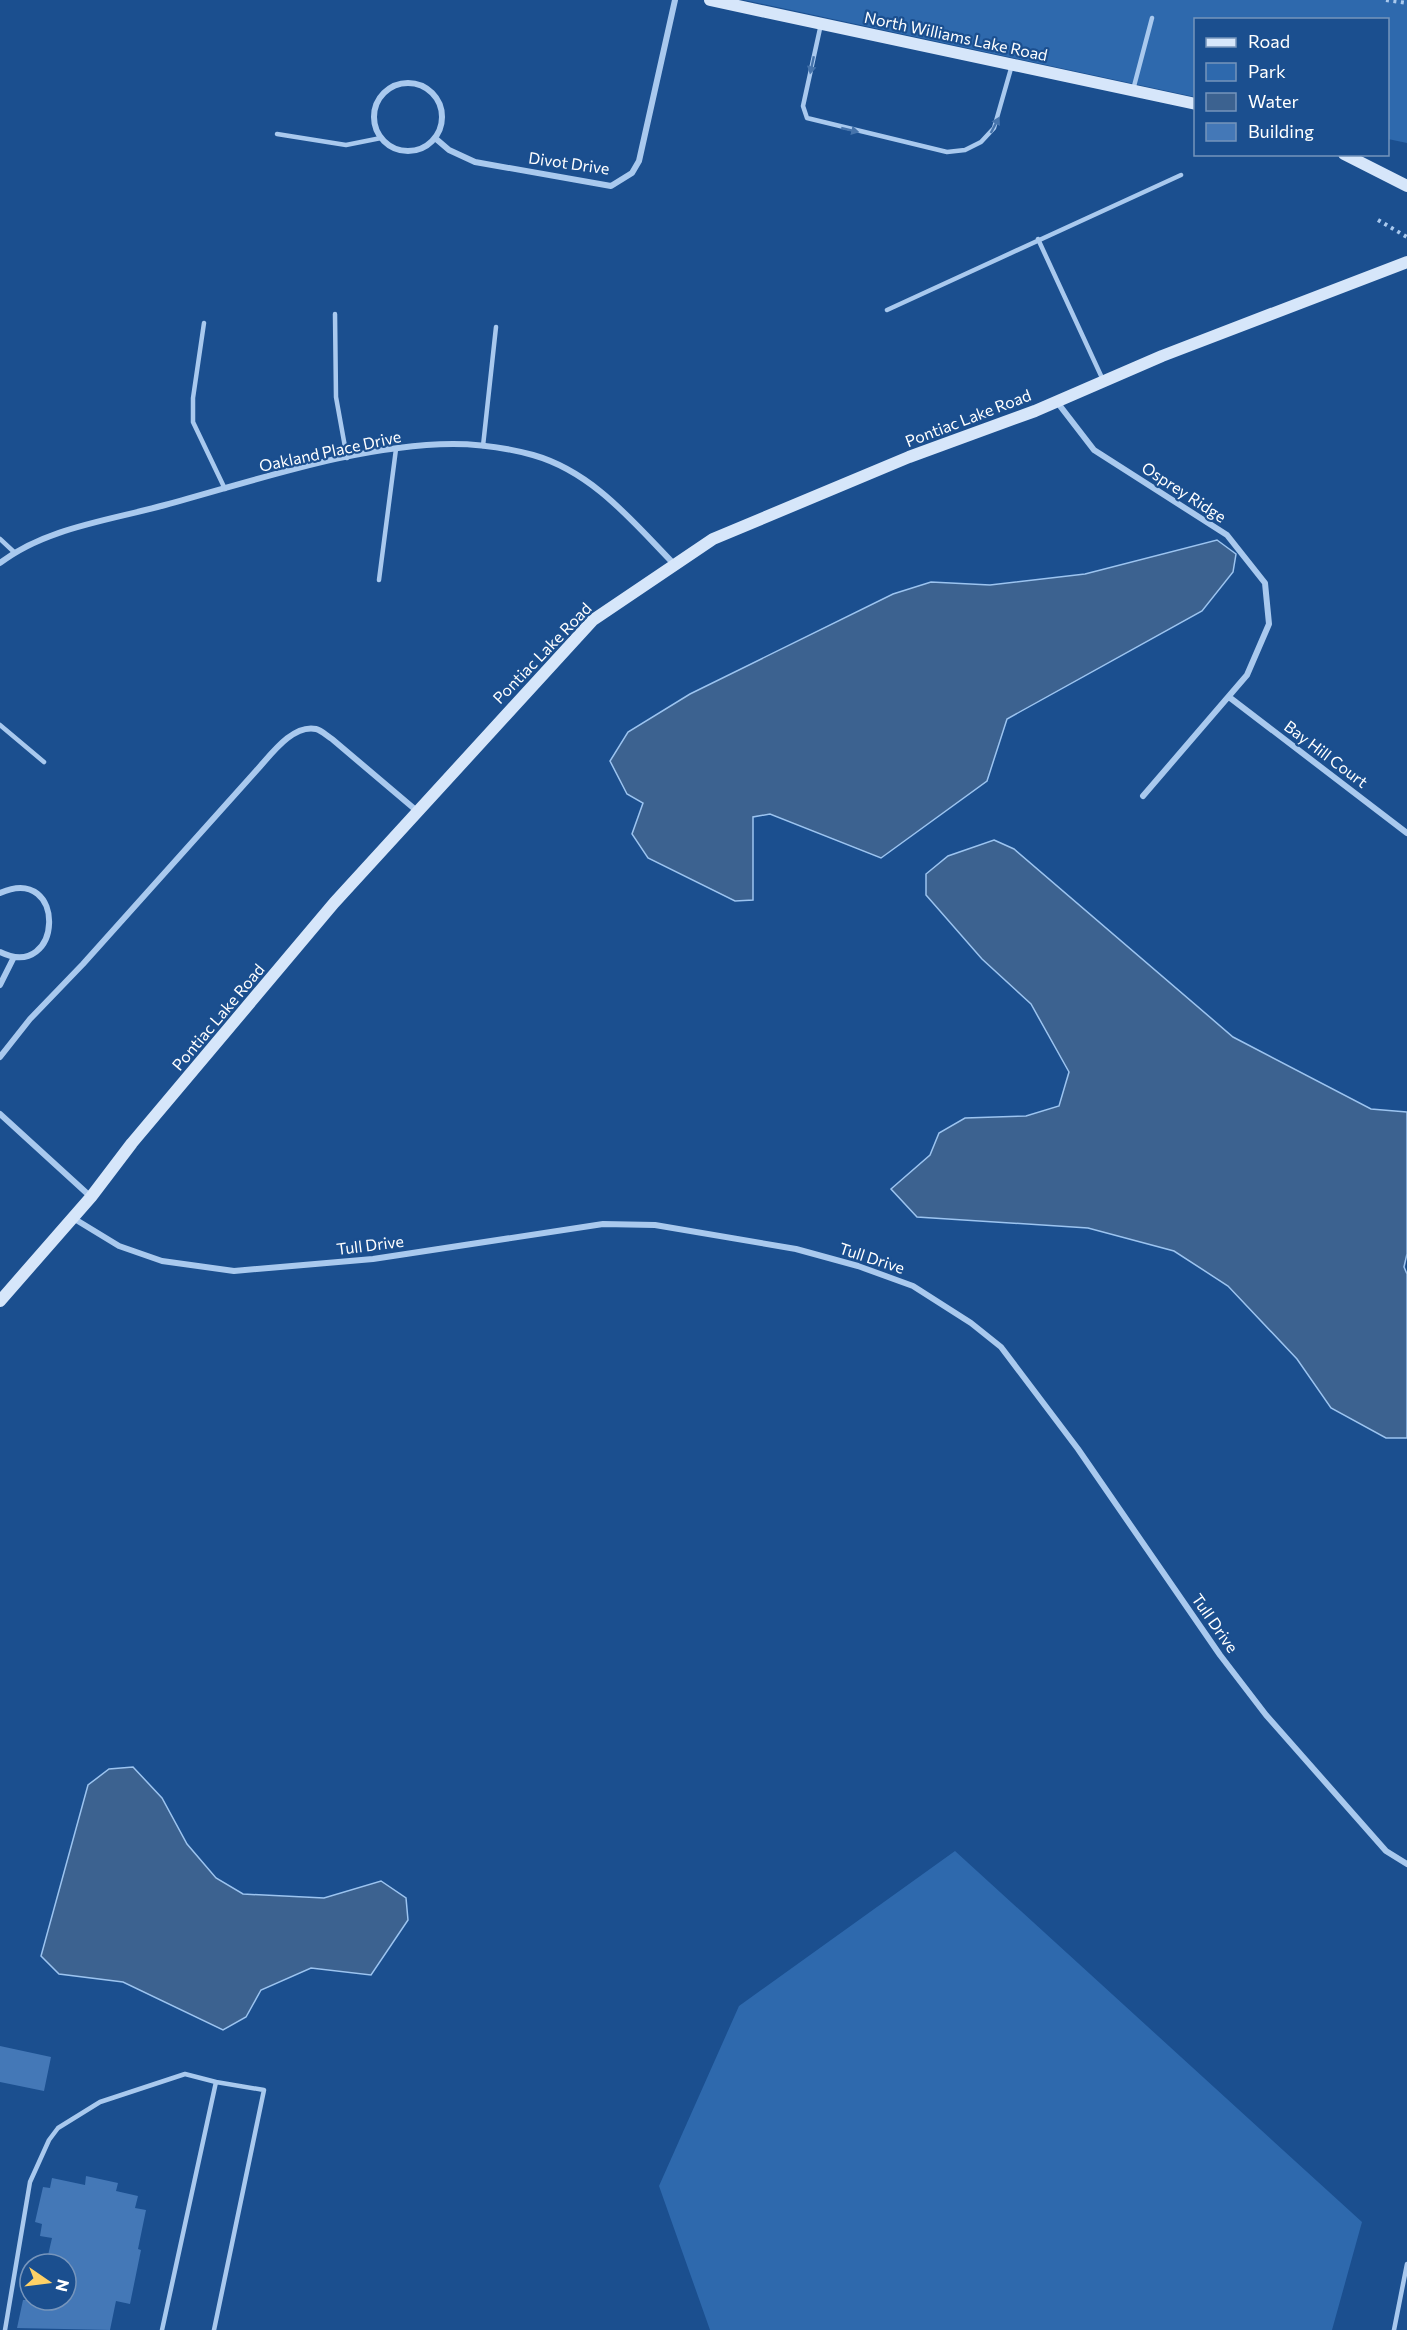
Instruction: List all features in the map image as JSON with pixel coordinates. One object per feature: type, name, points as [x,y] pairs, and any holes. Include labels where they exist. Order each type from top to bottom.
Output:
[{"type":"street","name":"Divot Drive","points":[[435,138],[463,158],[476,162],[611,186],[632,173],[639,161],[675,0]]},
{"type":"street","name":"North Williams Lake Road","points":[[710,0],[1194,104]]},
{"type":"street","points":[[405,83],[416,84],[436,97],[443,119],[435,138],[424,148],[412,152],[389,146],[381,138],[375,121],[377,103],[383,93],[405,83]]},
{"type":"street","points":[[1348,156],[1407,186]]},
{"type":"street","name":"Pontiac Lake Road","points":[[0,1301],[91,1197],[132,1143],[334,903],[593,620],[714,539],[909,457],[1057,401],[1103,380],[1407,262]]},
{"type":"street","name":"Osprey Ridge","points":[[1057,401],[1094,450],[1227,535],[1265,583],[1269,624],[1247,675],[1143,795]]},
{"type":"street","name":"Oakland Place Drive","points":[[0,563],[14,552],[64,532],[225,489],[347,458],[396,449],[453,444],[483,446],[534,456],[568,469],[606,495],[675,565]]},
{"type":"street","name":"Bay Hill Court","points":[[1229,697],[1407,833]]},
{"type":"street","points":[[0,1057],[30,1019],[83,964],[256,771],[285,741],[302,730],[316,729],[332,739],[417,811]]},
{"type":"street","points":[[0,893],[9,889],[32,891],[41,898],[51,919],[50,930],[41,946],[26,956],[14,957],[0,952]]},
{"type":"street","points":[[0,985],[14,957]]},
{"type":"street","points":[[0,1114],[91,1197]]},
{"type":"street","name":"Tull Drive","points":[[73,1217],[119,1246],[162,1261],[234,1271],[373,1259],[603,1224],[655,1225],[796,1249],[858,1266],[914,1286],[971,1323],[1001,1347],[1078,1449],[1220,1655],[1260,1707],[1386,1851],[1407,1864]]},
{"type":"lane","points":[[1133,90],[1152,18]]},
{"type":"lane","points":[[821,24],[803,106],[807,118],[947,152],[973,147],[988,136],[999,119],[1012,64]]},
{"type":"lane","points":[[277,134],[346,145],[381,138]]},
{"type":"lane","points":[[887,310],[1181,175]]},
{"type":"lane","points":[[1038,239],[1103,380]]},
{"type":"lane","points":[[335,314],[336,397],[347,458]]},
{"type":"lane","points":[[204,323],[193,398],[193,422],[225,489]]},
{"type":"lane","points":[[483,446],[496,327]]},
{"type":"lane","points":[[379,580],[396,449]]},
{"type":"lane","points":[[0,539],[14,552]]},
{"type":"lane","points":[[0,724],[44,762]]},
{"type":"lane","points":[[5,2330],[30,2182],[42,2153],[58,2128],[100,2102],[185,2074],[264,2090],[214,2330]]},
{"type":"lane","points":[[162,2330],[216,2082]]},
{"type":"lane","points":[[1394,2330],[1407,2264]]},
{"type":"path","points":[[1386,0],[1407,3]]},
{"type":"path","points":[[1378,220],[1407,237]]},
{"type":"green space","points":[[744,0],[1407,0],[1407,143],[1389,139],[1389,18],[1194,18],[1194,97]]},
{"type":"green space","points":[[955,1851],[1362,2222],[1332,2330],[710,2330],[659,2186],[739,2006]]},
{"type":"water","points":[[1217,540],[1236,554],[1233,572],[1202,611],[1007,719],[987,781],[881,858],[770,814],[753,817],[753,900],[735,901],[648,858],[632,834],[643,803],[627,794],[610,761],[628,732],[690,694],[893,594],[931,582],[990,585],[1085,574]]},
{"type":"water","points":[[994,840],[1014,849],[1233,1037],[1371,1109],[1407,1112],[1407,1254],[1404,1267],[1407,1274],[1407,1438],[1386,1438],[1331,1408],[1297,1359],[1228,1286],[1174,1251],[1088,1228],[917,1217],[891,1189],[930,1155],[939,1133],[965,1118],[1026,1116],[1059,1106],[1069,1072],[1031,1004],[982,959],[926,895],[926,874],[948,856]]},
{"type":"water","points":[[133,1767],[162,1798],[187,1844],[216,1878],[243,1894],[324,1898],[381,1881],[406,1898],[408,1920],[371,1975],[311,1968],[261,1990],[246,2017],[223,2030],[123,1982],[59,1974],[41,1956],[88,1785],[109,1769]]},
{"type":"building","points":[[0,2046],[51,2057],[44,2091],[0,2082]]},
{"type":"building","points":[[86,2176],[118,2183],[116,2191],[138,2196],[135,2208],[146,2210],[130,2304],[116,2301],[110,2330],[17,2328],[20,2312],[78,2312],[78,2252],[49,2252],[52,2238],[40,2236],[42,2224],[35,2222],[43,2187],[50,2188],[52,2178],[85,2185]]}]
